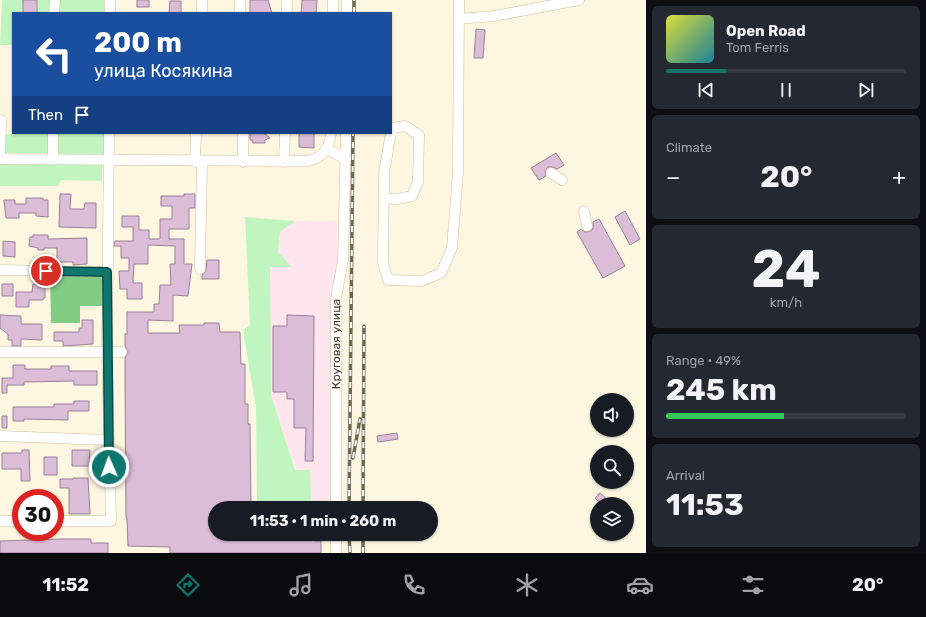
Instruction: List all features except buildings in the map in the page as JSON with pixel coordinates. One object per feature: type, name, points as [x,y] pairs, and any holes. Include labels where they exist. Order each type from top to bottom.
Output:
[{"type":"street","points":[[54,12],[55,0]]},
{"type":"street","points":[[110,0],[110,12]]},
{"type":"street","points":[[202,0],[202,12]]},
{"type":"street","points":[[240,0],[240,12]]},
{"type":"street","points":[[287,0],[287,12]]},
{"type":"street","points":[[333,0],[333,12]]},
{"type":"street","points":[[347,0],[347,12]]},
{"type":"street","points":[[391,134],[384,173],[383,263],[388,280],[422,281],[441,273],[452,248],[457,187],[459,0]]},
{"type":"street","points":[[459,20],[494,16],[579,0]]},
{"type":"street","points":[[1,120],[0,158],[198,162],[284,162],[313,160],[321,156],[327,149],[330,134]]},
{"type":"street","points":[[384,198],[398,199],[412,196],[418,182],[419,135],[405,126],[392,128]]},
{"type":"street","points":[[53,160],[54,134]]},
{"type":"street","points":[[64,521],[111,521],[107,353],[109,134]]},
{"type":"street","points":[[196,134],[200,269]]},
{"type":"street","points":[[243,134],[243,162]]},
{"type":"street","points":[[284,134],[284,162]]},
{"type":"street","name":"Круговая улица","points":[[336,501],[336,298],[343,260],[346,134]]},
{"type":"street","points":[[327,149],[346,159]]},
{"type":"street","points":[[551,173],[562,180]]},
{"type":"street","points":[[584,211],[587,226]]},
{"type":"street","points":[[0,270],[107,272]]},
{"type":"street","points":[[0,352],[122,352]]},
{"type":"street","points":[[0,436],[108,440]]},
{"type":"street","points":[[0,521],[12,521]]},
{"type":"street","points":[[336,541],[336,553]]},
{"type":"shaded area","points":[[295,221],[337,221],[338,263],[342,268],[342,501],[311,501],[310,471],[296,470],[271,395],[270,267],[291,267],[278,252],[280,232]]},
{"type":"green space","points":[[2,0],[51,0],[51,12],[12,12],[12,45],[0,45]]},
{"type":"green space","points":[[59,0],[104,0],[104,12],[59,12]]},
{"type":"green space","points":[[4,134],[49,134],[49,153],[4,153]]},
{"type":"green space","points":[[58,134],[106,134],[106,155],[58,155]]},
{"type":"green space","points":[[0,160],[102,161],[102,181],[61,180],[58,186],[0,186]]},
{"type":"green space","points":[[245,217],[295,221],[280,232],[278,252],[292,267],[270,267],[271,395],[295,470],[310,470],[311,501],[257,501],[256,408],[243,330],[250,325]]},
{"type":"green space","points":[[50,273],[102,273],[103,306],[80,306],[80,323],[51,323]]},
{"type":"railway","points":[[354,0],[354,12]]},
{"type":"railway","points":[[349,501],[353,134]]},
{"type":"railway","points":[[363,501],[364,326]]},
{"type":"railway","points":[[353,458],[360,419]]},
{"type":"railway","points":[[349,541],[350,553]]},
{"type":"railway","points":[[363,541],[363,553]]},
{"type":"route","points":[[46,271],[107,272],[109,467]]}]
